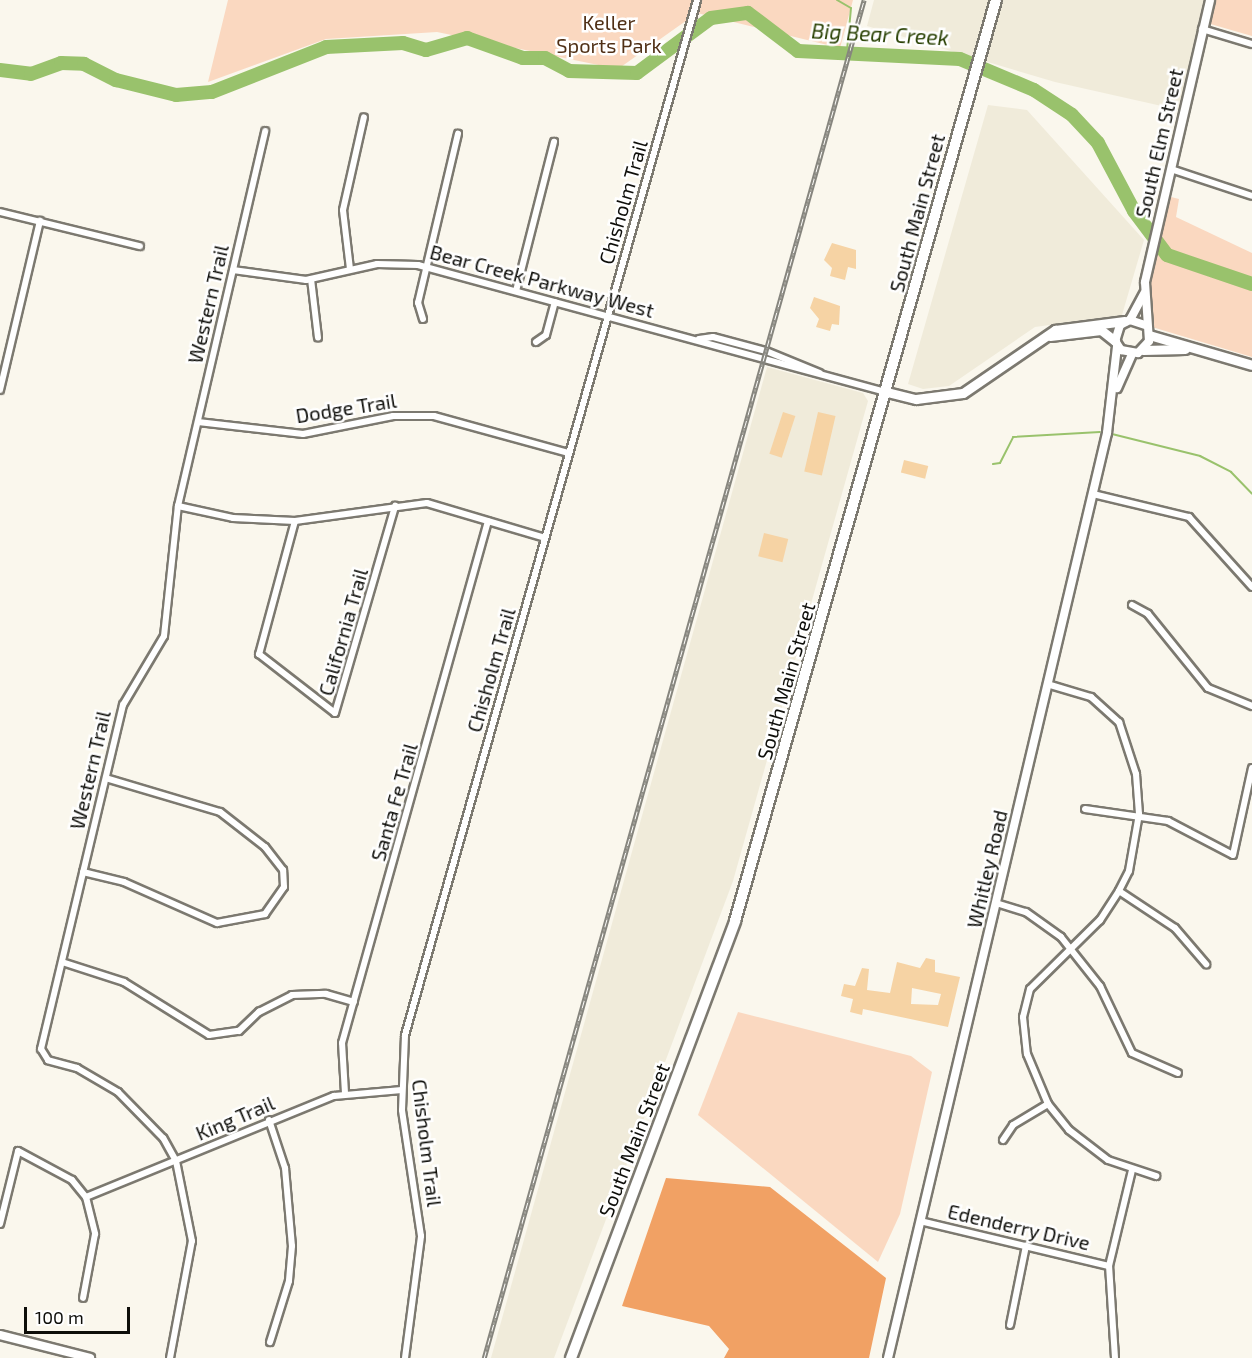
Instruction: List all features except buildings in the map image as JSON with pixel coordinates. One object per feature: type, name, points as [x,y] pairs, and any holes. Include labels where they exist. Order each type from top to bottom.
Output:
[{"type":"main road","name":"South Main Street","points":[[571,1358],[735,921],[887,392],[996,0]]},
{"type":"main road","points":[[887,392],[916,399],[963,393],[1047,336],[1067,327],[1127,321]]},
{"type":"main road","points":[[1047,336],[1101,330],[1116,343]]},
{"type":"main road","points":[[1149,335],[1187,349],[1252,365]]},
{"type":"main road","points":[[1143,350],[1187,349]]},
{"type":"street","name":"Chisholm Trail","points":[[405,1358],[421,1236],[402,1090],[409,1021],[697,0]]},
{"type":"street","name":"South Elm Street","points":[[1145,325],[1144,294],[1151,252],[1210,0]]},
{"type":"street","points":[[1202,29],[1252,44]]},
{"type":"street","points":[[350,269],[343,210],[364,117]]},
{"type":"street","name":"Western Trail","points":[[170,1358],[192,1241],[176,1161],[163,1138],[118,1092],[77,1068],[42,1056],[62,962],[125,699],[164,636],[178,506],[265,131]]},
{"type":"street","points":[[423,319],[417,309],[458,134]]},
{"type":"street","points":[[516,291],[554,142]]},
{"type":"street","points":[[1171,169],[1252,196]]},
{"type":"street","points":[[0,212],[140,246]]},
{"type":"street","points":[[0,390],[40,221]]},
{"type":"street","name":"Bear Creek Parkway West","points":[[233,270],[311,279],[350,269],[427,266],[607,317],[699,339],[710,346],[887,392]]},
{"type":"street","points":[[311,279],[318,338]]},
{"type":"street","name":"South Elm Street","points":[[1127,321],[1144,294]]},
{"type":"street","points":[[536,342],[546,335],[555,302]]},
{"type":"street","points":[[1127,321],[1145,325],[1149,335],[1143,350],[1132,354],[1116,343],[1127,321]]},
{"type":"street","name":"Whitley Road","points":[[1116,343],[1117,388]]},
{"type":"street","name":"Whitley Road","points":[[888,1358],[1117,388],[1132,354]]},
{"type":"street","name":"Dodge Trail","points":[[198,422],[303,434],[393,416],[434,416],[568,453]]},
{"type":"street","points":[[1093,494],[1189,517],[1207,530],[1252,587]]},
{"type":"street","points":[[178,506],[233,518],[295,521],[427,503],[545,538]]},
{"type":"street","name":"California Trail","points":[[295,521],[259,654],[335,713],[395,506]]},
{"type":"street","name":"Santa Fe Trail","points":[[345,1093],[342,1043],[488,521]]},
{"type":"street","points":[[1132,605],[1148,614],[1209,688],[1252,706]]},
{"type":"street","points":[[1047,684],[1092,696],[1119,722],[1136,774],[1139,814],[1129,871],[1119,891],[1100,920],[1037,978],[1023,1017],[1031,1069],[1047,1104],[1094,1151],[1132,1170],[1156,1176]]},
{"type":"street","points":[[1085,809],[1139,814],[1168,821],[1233,855],[1252,768]]},
{"type":"street","points":[[83,872],[134,886],[217,923],[265,915],[284,887],[283,870],[272,855],[220,812],[106,778]]},
{"type":"street","points":[[1119,891],[1175,928],[1206,964]]},
{"type":"street","points":[[996,903],[1044,922],[1070,947],[1100,986],[1132,1053],[1178,1073]]},
{"type":"street","points":[[62,962],[124,982],[209,1035],[239,1031],[259,1012],[292,995],[326,994],[354,1002]]},
{"type":"street","name":"King Trail","points":[[86,1197],[269,1120],[345,1093],[402,1090]]},
{"type":"street","points":[[1003,1140],[1013,1125],[1047,1104]]},
{"type":"street","points":[[269,1120],[285,1168],[292,1236],[289,1281],[270,1342]]},
{"type":"street","points":[[0,1224],[18,1150],[58,1168],[86,1197],[95,1234],[83,1298]]},
{"type":"street","points":[[1115,1358],[1109,1266],[1132,1170]]},
{"type":"street","name":"Edenderry Drive","points":[[920,1221],[1109,1266]]},
{"type":"street","points":[[1010,1325],[1026,1246]]},
{"type":"street","points":[[0,1335],[90,1358]]},
{"type":"shaded area","points":[[874,0],[1210,0],[1184,111],[1055,82],[867,26]]},
{"type":"shaded area","points":[[988,105],[1027,110],[1144,240],[1122,315],[1035,327],[949,386],[923,389],[908,384]]},
{"type":"shaded area","points":[[767,367],[863,393],[868,401],[733,881],[554,1358],[491,1358]]},
{"type":"shaded area","points":[[666,1178],[770,1187],[886,1278],[869,1358],[724,1358],[729,1349],[709,1326],[622,1306]]},
{"type":"green space","name":"Keller Sports Park","points":[[228,0],[853,0],[840,48],[697,13],[618,69],[437,32],[326,39],[208,82]]},
{"type":"green space","points":[[1206,0],[1252,0],[1252,36],[1200,21]]},
{"type":"green space","points":[[1167,196],[1179,199],[1176,217],[1252,253],[1252,357],[1152,327],[1148,278]]},
{"type":"green space","points":[[738,1012],[911,1056],[932,1072],[900,1214],[878,1262],[698,1115]]},
{"type":"waterway","points":[[837,0],[851,8],[847,50]]},
{"type":"waterway","name":"Big Bear Creek","points":[[0,70],[31,74],[61,63],[84,64],[116,80],[176,95],[212,92],[326,47],[403,43],[426,50],[467,38],[523,58],[545,58],[569,71],[637,73],[711,18],[748,13],[798,51],[960,59],[1034,90],[1072,115],[1098,143],[1134,211],[1167,255],[1252,284]]},
{"type":"waterway","points":[[993,464],[1000,463],[1013,437],[1100,432]]},
{"type":"waterway","points":[[1112,434],[1200,456],[1231,472],[1252,494]]},
{"type":"railway","points":[[484,1358],[864,0]]}]
